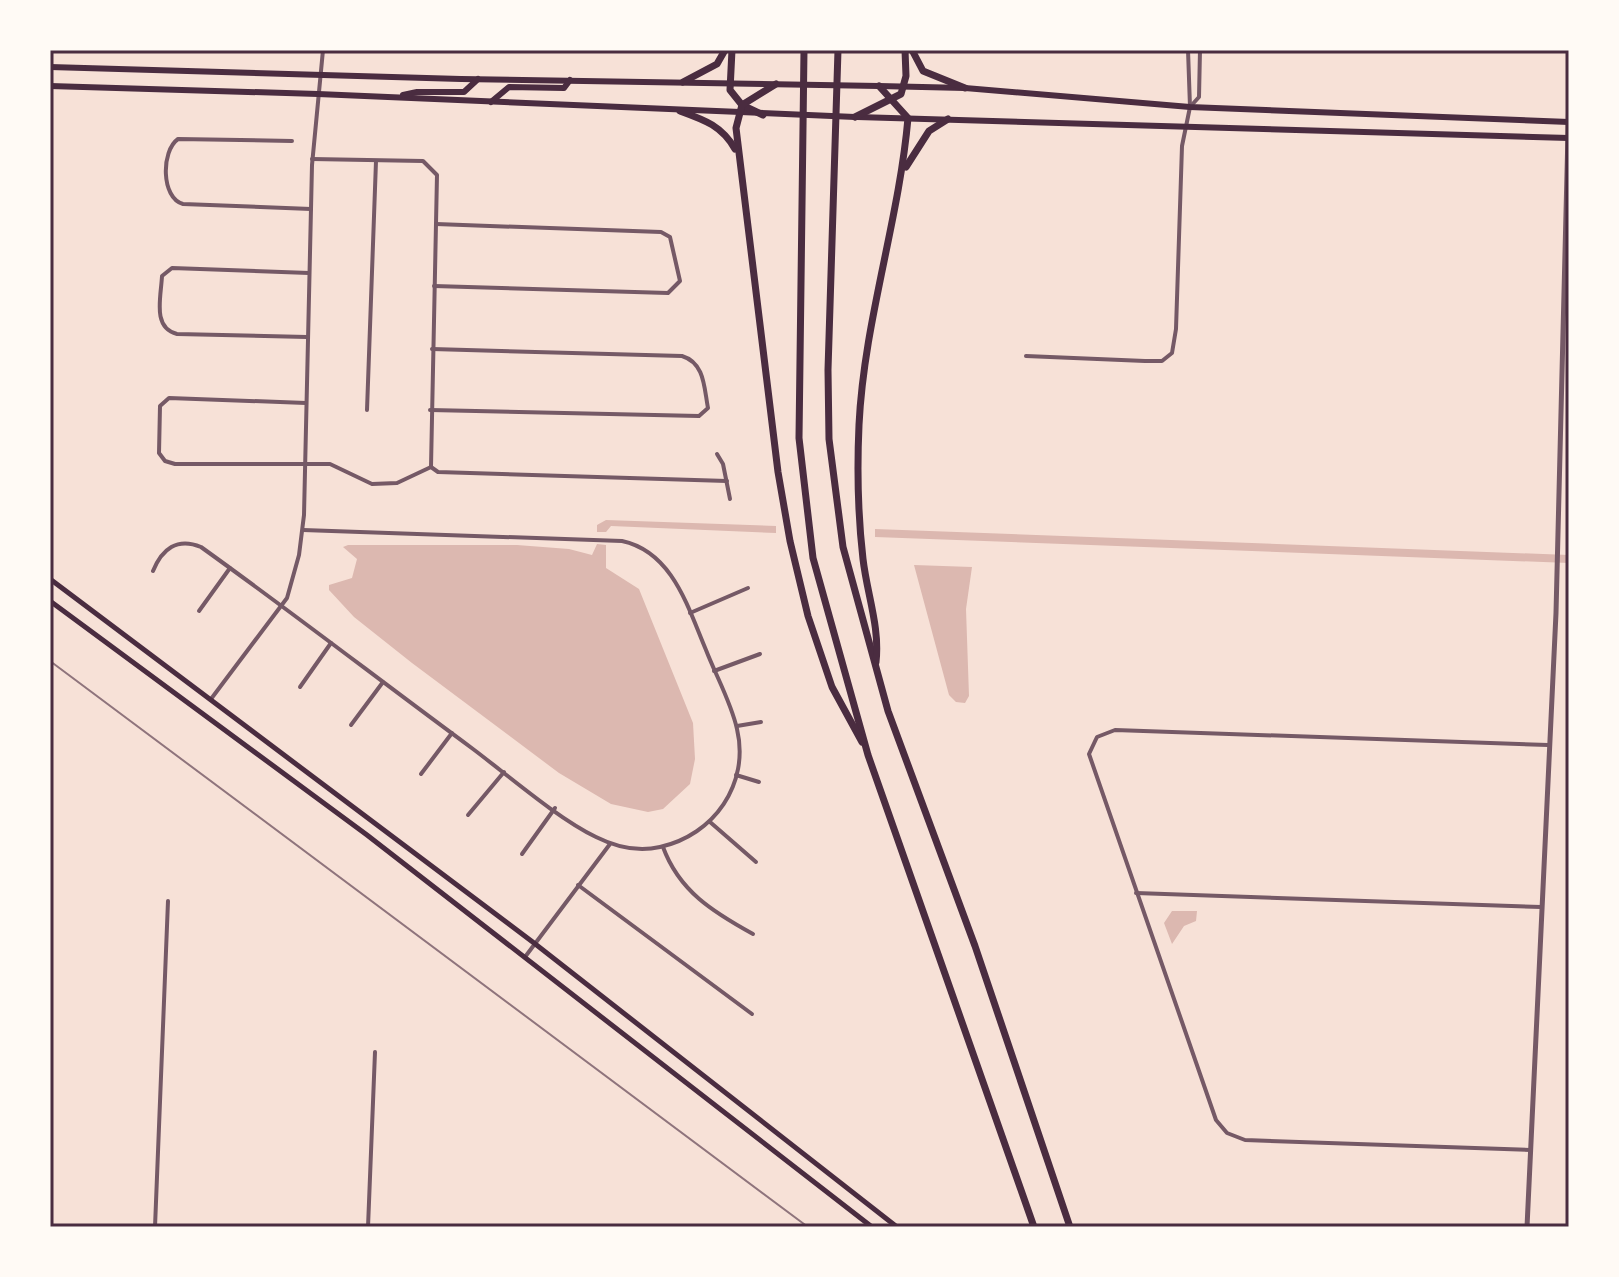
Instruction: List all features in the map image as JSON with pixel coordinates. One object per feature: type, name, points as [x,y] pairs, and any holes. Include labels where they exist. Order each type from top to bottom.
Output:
[{"type":"highway","points":[[683,82],[717,64],[725,50]]},
{"type":"highway","points":[[732,50],[727,82],[742,105],[763,115]]},
{"type":"highway","points":[[804,50],[804,209],[798,380],[803,481],[813,558],[868,755],[1034,1227]]},
{"type":"highway","points":[[838,50],[828,370],[829,439],[843,547],[876,668],[1070,1227]]},
{"type":"highway","points":[[855,117],[895,100],[904,85],[905,50]]},
{"type":"highway","points":[[912,50],[923,71],[965,88]]},
{"type":"highway","points":[[776,84],[742,105],[737,114],[738,154],[790,541],[808,616],[832,687],[868,755]]},
{"type":"highway","points":[[876,668],[878,641],[863,559],[859,426],[863,376],[903,172],[908,118],[895,100],[879,86]]},
{"type":"highway","points":[[680,111],[717,126],[726,133],[738,154]]},
{"type":"highway","points":[[903,172],[920,141],[948,119]]},
{"type":"main road","points":[[50,67],[479,79],[904,85],[1190,107],[1569,122]]},
{"type":"main road","points":[[396,97],[417,92],[464,92],[479,79]]},
{"type":"main road","points":[[491,102],[509,87],[564,88],[570,80]]},
{"type":"main road","points":[[50,86],[396,97],[763,115],[1568,138]]},
{"type":"main road","points":[[50,579],[534,943],[897,1227]]},
{"type":"main road","points":[[50,601],[525,957],[872,1227]]},
{"type":"street","points":[[211,699],[281,606],[294,576],[303,530],[312,159],[323,50]]},
{"type":"street","points":[[1026,356],[1162,361],[1172,353],[1176,329],[1182,146],[1190,107],[1188,50]]},
{"type":"street","points":[[1190,107],[1199,97],[1200,50]]},
{"type":"street","points":[[1527,1227],[1558,550],[1569,93]]},
{"type":"street","points":[[292,141],[183,138],[173,142],[168,151],[168,191],[173,200],[183,204],[311,209]]},
{"type":"street","points":[[312,159],[423,161],[431,166],[438,180],[431,467]]},
{"type":"street","points":[[367,410],[376,160]]},
{"type":"street","points":[[434,286],[668,293],[680,281],[670,237],[661,232],[436,224]]},
{"type":"street","points":[[307,337],[177,334],[166,330],[160,321],[162,276],[167,270],[177,267],[309,273]]},
{"type":"street","points":[[430,410],[699,416],[708,408],[701,370],[692,360],[682,356],[432,349]]},
{"type":"street","points":[[306,403],[174,397],[165,400],[160,406],[159,453],[165,461],[304,467],[330,464],[359,481],[387,485],[431,467]]},
{"type":"street","points":[[717,454],[730,499]]},
{"type":"street","points":[[431,467],[438,472],[727,481]]},
{"type":"street","points":[[153,571],[168,548],[188,543],[201,547],[504,772],[592,835],[611,843],[638,849],[663,847],[692,835],[710,822],[725,804],[736,775],[737,726],[690,613],[668,570],[646,549],[627,542],[595,539],[303,530]]},
{"type":"street","points":[[199,611],[230,568]]},
{"type":"street","points":[[690,613],[748,588]]},
{"type":"street","points":[[300,687],[331,643]]},
{"type":"street","points":[[714,671],[760,654]]},
{"type":"street","points":[[351,725],[383,682]]},
{"type":"street","points":[[737,726],[761,722]]},
{"type":"street","points":[[1531,1150],[1231,1136],[1216,1120],[1089,754],[1094,741],[1101,734],[1115,730],[1548,745]]},
{"type":"street","points":[[421,774],[452,733]]},
{"type":"street","points":[[468,815],[504,772]]},
{"type":"street","points":[[736,775],[759,782]]},
{"type":"street","points":[[522,854],[555,808]]},
{"type":"street","points":[[710,822],[756,862]]},
{"type":"street","points":[[525,957],[611,843]]},
{"type":"street","points":[[663,847],[673,872],[694,896],[753,934]]},
{"type":"street","points":[[578,885],[752,1014]]},
{"type":"street","points":[[1136,893],[1541,907]]},
{"type":"street","points":[[155,1227],[168,901]]},
{"type":"street","points":[[368,1227],[375,1052]]},
{"type":"shaded area","points":[[606,520],[776,526],[776,533],[611,526],[606,532],[597,532],[597,525]]},
{"type":"shaded area","points":[[875,529],[1569,555],[1569,563],[875,537]]},
{"type":"shaded area","points":[[597,544],[606,545],[606,568],[639,589],[693,723],[695,759],[690,784],[663,809],[648,812],[611,804],[559,773],[354,617],[329,590],[329,585],[352,578],[357,559],[343,547],[348,545],[517,545],[569,549],[592,555]]},
{"type":"shaded area","points":[[914,565],[972,567],[966,609],[969,696],[965,703],[956,702],[949,695]]},
{"type":"shaded area","points":[[1172,911],[1197,911],[1196,921],[1184,926],[1172,944],[1164,923]]},
{"type":"railway","points":[[50,661],[808,1227]]}]
